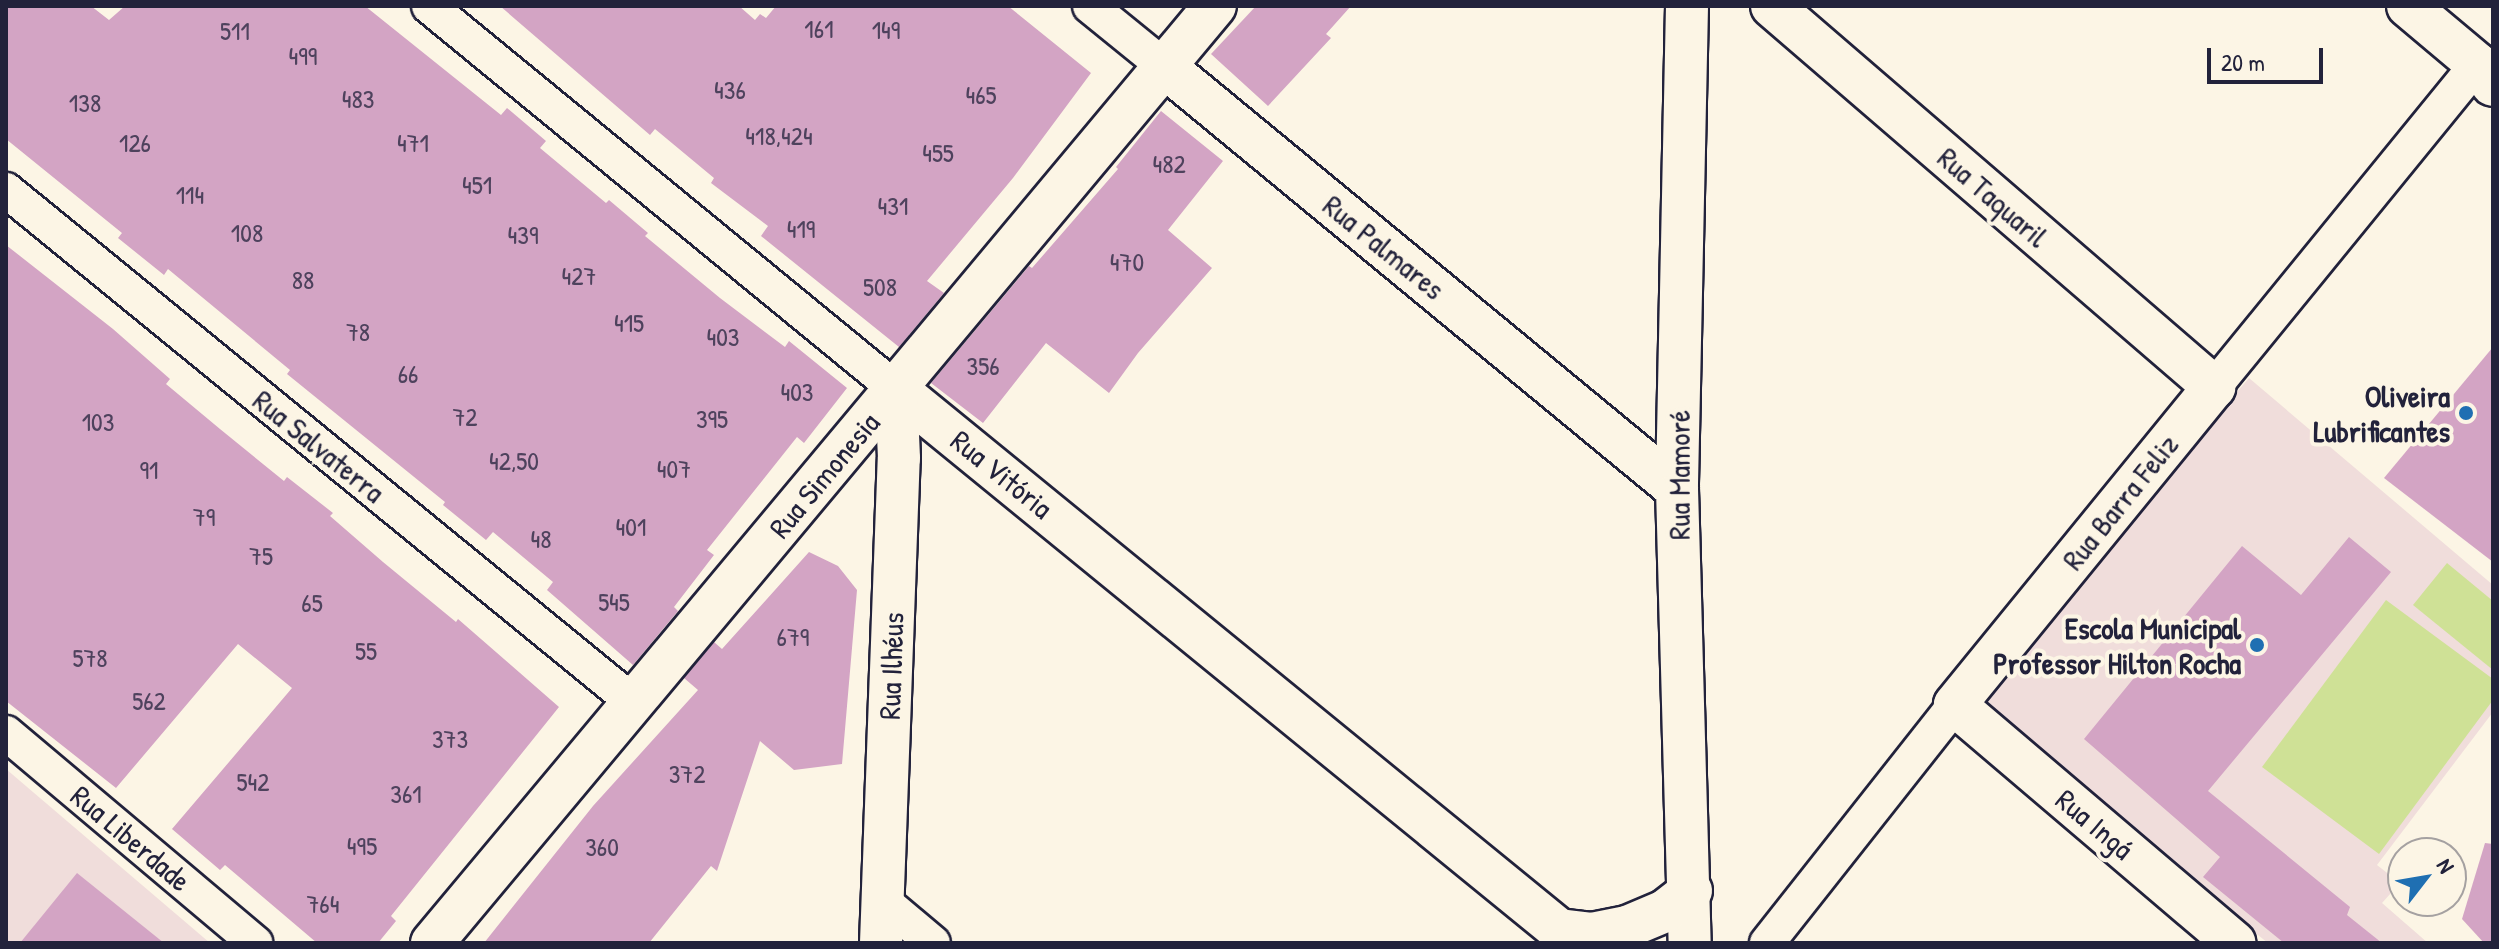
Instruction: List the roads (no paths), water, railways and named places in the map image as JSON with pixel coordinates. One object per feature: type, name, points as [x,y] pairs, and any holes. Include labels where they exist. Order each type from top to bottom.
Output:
[{"type":"street","name":"Rua Vitória","points":[[429,6],[1567,937]]},
{"type":"street","name":"Rua Palmares","points":[[1090,6],[1677,489]]},
{"type":"street","name":"Rua Simonesia","points":[[432,943],[633,702],[837,475],[896,389],[1215,6]]},
{"type":"street","name":"Rua Mamoré","points":[[1687,6],[1677,489],[1691,891],[1690,943]]},
{"type":"street","name":"Rua Taquaril","points":[[1772,6],[2214,387]]},
{"type":"street","points":[[2408,6],[2485,75]]},
{"type":"street","name":"Rua Barra Feliz","points":[[1767,943],[1955,705],[2214,387],[2485,75]]},
{"type":"street","name":"Rua Salvaterra","points":[[6,190],[633,702]]},
{"type":"street","name":"Rua Ilhéus","points":[[881,943],[899,458],[896,389]]},
{"type":"street","points":[[837,475],[941,449],[979,454]]},
{"type":"street","points":[[837,475],[875,478],[897,512]]},
{"type":"street","name":"Rua Ingá","points":[[1955,705],[2235,943]]},
{"type":"street","name":"Rua Liberdade","points":[[6,733],[255,943]]},
{"type":"street","points":[[1567,937],[1627,927],[1665,911],[1691,891]]},
{"type":"street","points":[[883,901],[933,943]]},
{"type":"place","name":"Oliveira Lubrificantes","points":[[2466,413]]},
{"type":"place","name":"Escola Municipal Professor Hilton Rocha","points":[[2257,645]]}]
